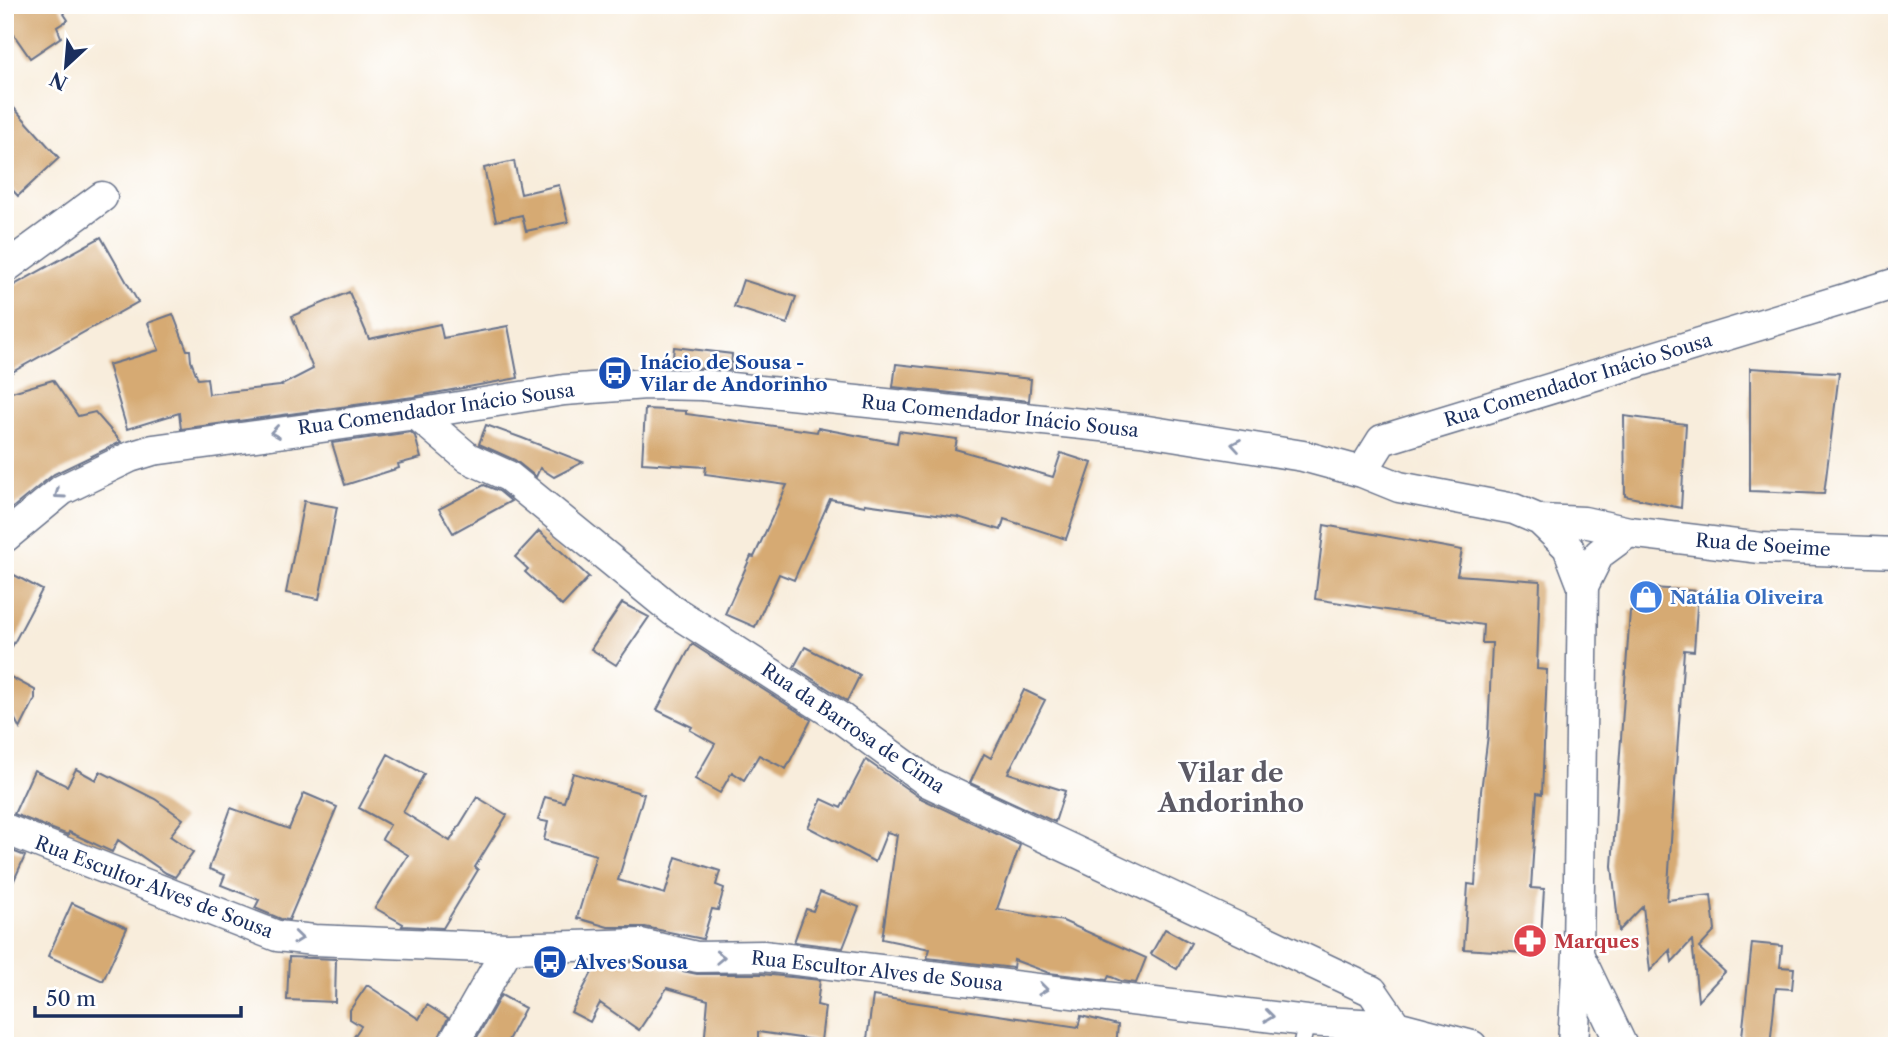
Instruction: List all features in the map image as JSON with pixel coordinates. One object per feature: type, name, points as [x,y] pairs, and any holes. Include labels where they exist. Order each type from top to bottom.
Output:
[{"type":"street","points":[[5,268],[102,197]]},
{"type":"street","name":"Rua Comendador Inácio Sousa","points":[[6,533],[62,490],[130,457],[153,450],[605,385],[702,385],[1141,430],[1303,456],[1362,472],[1382,440],[1897,283]]},
{"type":"street","name":"Rua da Barrosa de Cima","points":[[416,414],[468,458],[508,476],[673,610],[842,719],[928,782],[1372,992],[1396,1026]]},
{"type":"street","name":"Rua de Soeime","points":[[1362,472],[1399,487],[1514,509],[1540,520],[1584,522],[1629,532],[1761,548],[1897,553]]},
{"type":"street","name":"Rua de Soeime","points":[[1540,520],[1568,547],[1583,586]]},
{"type":"street","points":[[1573,1046],[1578,953],[1583,586],[1599,554],[1629,532]]},
{"type":"street","name":"Rua Escultor Alves de Sousa","points":[[5,830],[277,936],[508,948],[641,944],[697,957],[763,956],[1304,1033],[1396,1026],[1472,1046]]},
{"type":"street","points":[[452,1046],[508,948]]},
{"type":"street","points":[[1578,953],[1622,1046]]},
{"type":"building","points":[[5,5],[58,5],[68,20],[57,27],[61,37],[30,58],[5,22]]},
{"type":"building","points":[[5,98],[59,158],[18,196],[5,182]]},
{"type":"building","points":[[514,161],[521,194],[559,185],[568,222],[526,231],[522,215],[496,221],[484,168]]},
{"type":"building","points":[[101,237],[138,302],[5,376],[5,290]]},
{"type":"building","points":[[743,280],[796,297],[787,324],[734,307]]},
{"type":"building","points":[[349,292],[369,339],[440,324],[443,338],[508,326],[518,378],[413,397],[181,429],[179,413],[127,429],[108,365],[159,350],[148,323],[173,314],[187,350],[190,350],[198,379],[207,378],[209,394],[280,386],[313,369],[292,316]]},
{"type":"building","points":[[674,347],[732,354],[731,370],[672,367]]},
{"type":"building","points":[[896,364],[1031,379],[1029,401],[893,387]]},
{"type":"building","points":[[1750,368],[1839,373],[1824,494],[1750,491]]},
{"type":"building","points":[[53,380],[78,416],[95,412],[121,442],[54,474],[5,514],[5,394]]},
{"type":"building","points":[[645,409],[686,411],[686,414],[817,432],[818,428],[897,443],[899,431],[957,439],[955,449],[1053,477],[1061,453],[1092,463],[1066,539],[1004,519],[1001,530],[958,517],[830,499],[794,580],[779,574],[755,627],[725,614],[787,485],[705,474],[706,467],[642,463]]},
{"type":"building","points":[[1624,416],[1686,424],[1681,508],[1625,496]]},
{"type":"building","points":[[486,425],[583,462],[554,477],[540,468],[536,477],[515,460],[479,444]]},
{"type":"building","points":[[411,432],[415,436],[421,458],[345,485],[332,443]]},
{"type":"building","points":[[484,485],[499,491],[511,501],[453,533],[439,509]]},
{"type":"building","points":[[304,501],[337,507],[319,599],[286,593]]},
{"type":"building","points":[[1324,525],[1462,550],[1457,575],[1540,581],[1537,669],[1547,670],[1542,794],[1537,793],[1531,888],[1544,889],[1540,954],[1464,949],[1468,884],[1475,885],[1481,791],[1488,735],[1492,643],[1482,643],[1483,625],[1315,599]]},
{"type":"building","points":[[539,531],[589,577],[562,606],[525,572],[528,569],[515,557]]},
{"type":"building","points":[[5,570],[42,590],[5,660]]},
{"type":"building","points":[[1636,587],[1698,591],[1694,651],[1684,650],[1667,900],[1711,895],[1715,931],[1699,948],[1725,972],[1698,1001],[1692,940],[1672,962],[1670,950],[1650,971],[1643,906],[1619,931],[1612,866],[1630,611],[1635,611]]},
{"type":"building","points":[[622,603],[649,617],[616,665],[591,649]]},
{"type":"building","points":[[692,644],[811,720],[786,769],[759,755],[744,780],[732,772],[720,793],[695,779],[715,744],[690,730],[692,727],[657,710]]},
{"type":"building","points":[[805,647],[860,675],[847,701],[794,667]]},
{"type":"building","points":[[5,674],[35,690],[35,699],[20,729],[5,700]]},
{"type":"building","points":[[1024,690],[1045,700],[1008,773],[1065,791],[1055,822],[970,783],[984,754],[991,758]]},
{"type":"building","points":[[388,754],[424,774],[403,812],[450,841],[477,797],[507,815],[475,867],[478,870],[443,928],[402,926],[403,924],[375,908],[408,855],[382,839],[390,825],[359,808]]},
{"type":"building","points":[[866,760],[920,798],[1020,845],[997,909],[1063,921],[1146,958],[1136,983],[1109,976],[1107,980],[1049,973],[1014,960],[1013,968],[927,958],[930,949],[882,939],[897,835],[887,832],[875,862],[808,827],[822,799],[841,808]]},
{"type":"building","points":[[76,769],[96,780],[100,771],[155,799],[183,819],[170,836],[193,852],[175,877],[118,840],[112,852],[69,832],[68,835],[14,814],[34,770],[67,786]]},
{"type":"building","points":[[573,773],[644,794],[618,880],[665,894],[676,857],[720,871],[716,885],[724,888],[718,910],[712,909],[703,939],[645,927],[608,927],[577,918],[596,855],[544,840],[548,822],[538,820],[545,797],[564,802]]},
{"type":"building","points":[[304,793],[337,807],[289,920],[281,919],[255,908],[259,900],[221,885],[225,875],[209,869],[231,808],[289,829]]},
{"type":"building","points":[[5,848],[25,856],[5,900]]},
{"type":"building","points":[[820,892],[859,907],[843,948],[794,942],[806,909],[813,911]]},
{"type":"building","points":[[72,903],[127,928],[103,981],[48,956]]},
{"type":"building","points":[[1165,929],[1191,943],[1177,969],[1151,954]]},
{"type":"building","points":[[1752,943],[1782,946],[1780,967],[1794,968],[1792,989],[1776,988],[1770,1046],[1741,1046]]},
{"type":"building","points":[[289,957],[336,959],[335,1002],[287,1000]]},
{"type":"building","points":[[639,962],[697,974],[762,974],[820,980],[817,1005],[825,1007],[821,1041],[758,1032],[758,1046],[704,1046],[708,1000],[667,988],[639,1030],[600,1003],[590,1022],[571,1012],[597,963]]},
{"type":"building","points":[[367,985],[419,1019],[427,1005],[448,1018],[435,1046],[348,1046],[361,1026],[350,1019],[350,1010]]},
{"type":"building","points":[[501,995],[525,1008],[505,1046],[472,1046]]},
{"type":"building","points":[[873,996],[1078,1027],[1081,1016],[1118,1025],[1116,1046],[866,1046]]},
{"type":"place","name":"Inácio de Sousa - Vilar de Andorinho","points":[[615,373]]},
{"type":"place","name":"Natália Oliveira","points":[[1646,597]]},
{"type":"place","name":"Marques","points":[[1530,941]]},
{"type":"place","name":"Alves Sousa","points":[[550,962]]},
{"type":"district","name":"Vilar de Andorinho","points":[[1231,788]]}]
